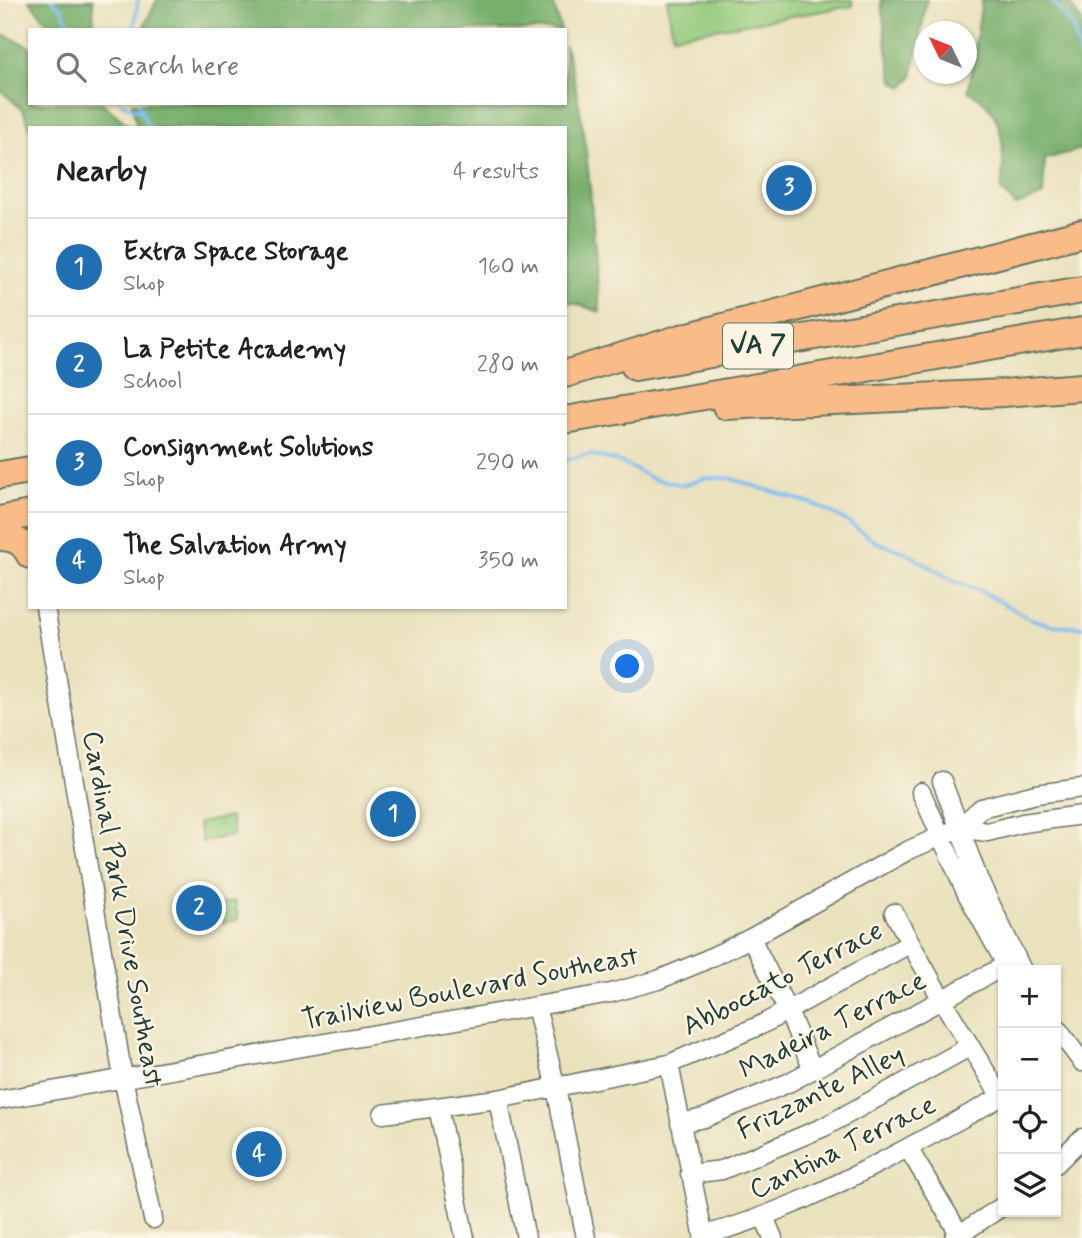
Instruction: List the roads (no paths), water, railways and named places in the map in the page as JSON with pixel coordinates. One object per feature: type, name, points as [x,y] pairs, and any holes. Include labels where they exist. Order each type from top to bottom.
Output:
[{"type":"highway","points":[[567,376],[681,338],[1082,233]]},
{"type":"highway","name":"VA 7","points":[[567,377],[1082,290]]},
{"type":"highway","name":"VA 7","points":[[567,420],[1082,331]]},
{"type":"highway","points":[[609,412],[1082,387]]},
{"type":"highway","points":[[0,475],[28,470]]},
{"type":"highway","points":[[0,520],[28,514]]},
{"type":"highway","points":[[0,537],[17,540],[28,551]]},
{"type":"street","name":"Cardinal Park Drive Southeast","points":[[45,609],[123,1078],[153,1219]]},
{"type":"street","points":[[942,781],[1011,965]]},
{"type":"street","name":"Trailview Boulevard Southeast","points":[[0,1100],[611,993],[658,980],[751,938],[907,850],[959,828],[981,808],[1036,794],[1082,788]]},
{"type":"street","points":[[921,792],[967,894],[1010,965]]},
{"type":"street","name":"Trailview Boulevard Southeast","points":[[959,828],[987,832],[1023,823],[1082,815]]},
{"type":"street","points":[[894,914],[969,1047],[998,1092]]},
{"type":"street","points":[[751,938],[789,1011],[814,1070]]},
{"type":"street","name":"Abboccato Terrace","points":[[383,1114],[498,1099],[669,1064],[789,1011],[911,943]]},
{"type":"street","name":"Madeira Terrace","points":[[680,1123],[704,1118],[814,1070],[942,1000],[998,974]]},
{"type":"street","points":[[536,1006],[556,1088],[586,1238]]},
{"type":"street","points":[[1057,1028],[1082,1062]]},
{"type":"street","name":"Frizzante Alley","points":[[690,1174],[722,1170],[824,1127],[969,1047]]},
{"type":"street","points":[[1061,1047],[1082,1074]]},
{"type":"street","points":[[669,1064],[704,1236]]},
{"type":"street","points":[[498,1099],[526,1238]]},
{"type":"street","name":"Cantina Terrace","points":[[704,1236],[764,1217],[847,1180],[998,1100]]},
{"type":"street","points":[[438,1107],[465,1238]]},
{"type":"street","points":[[1061,1159],[1082,1138]]},
{"type":"street","points":[[908,1148],[957,1236],[998,1209]]},
{"type":"street","points":[[764,1217],[773,1238]]},
{"type":"waterway","points":[[52,0],[62,9],[70,28]]},
{"type":"waterway","points":[[134,28],[138,0]]},
{"type":"waterway","points":[[1051,0],[1073,26],[1082,66]]},
{"type":"waterway","points":[[125,105],[141,112]]},
{"type":"waterway","points":[[140,105],[147,126]]},
{"type":"waterway","points":[[567,460],[590,454],[620,462],[653,479],[684,485],[705,478],[729,478],[818,506],[845,520],[876,542],[905,552],[952,580],[983,592],[1029,618],[1050,625],[1082,627]]},
{"type":"place","name":"Consignment Solutions","points":[[789,188]]},
{"type":"place","name":"Extra Space Storage","points":[[393,814]]},
{"type":"place","name":"La Petite Academy","points":[[199,908]]},
{"type":"place","name":"The Salvation Army","points":[[259,1154]]}]
